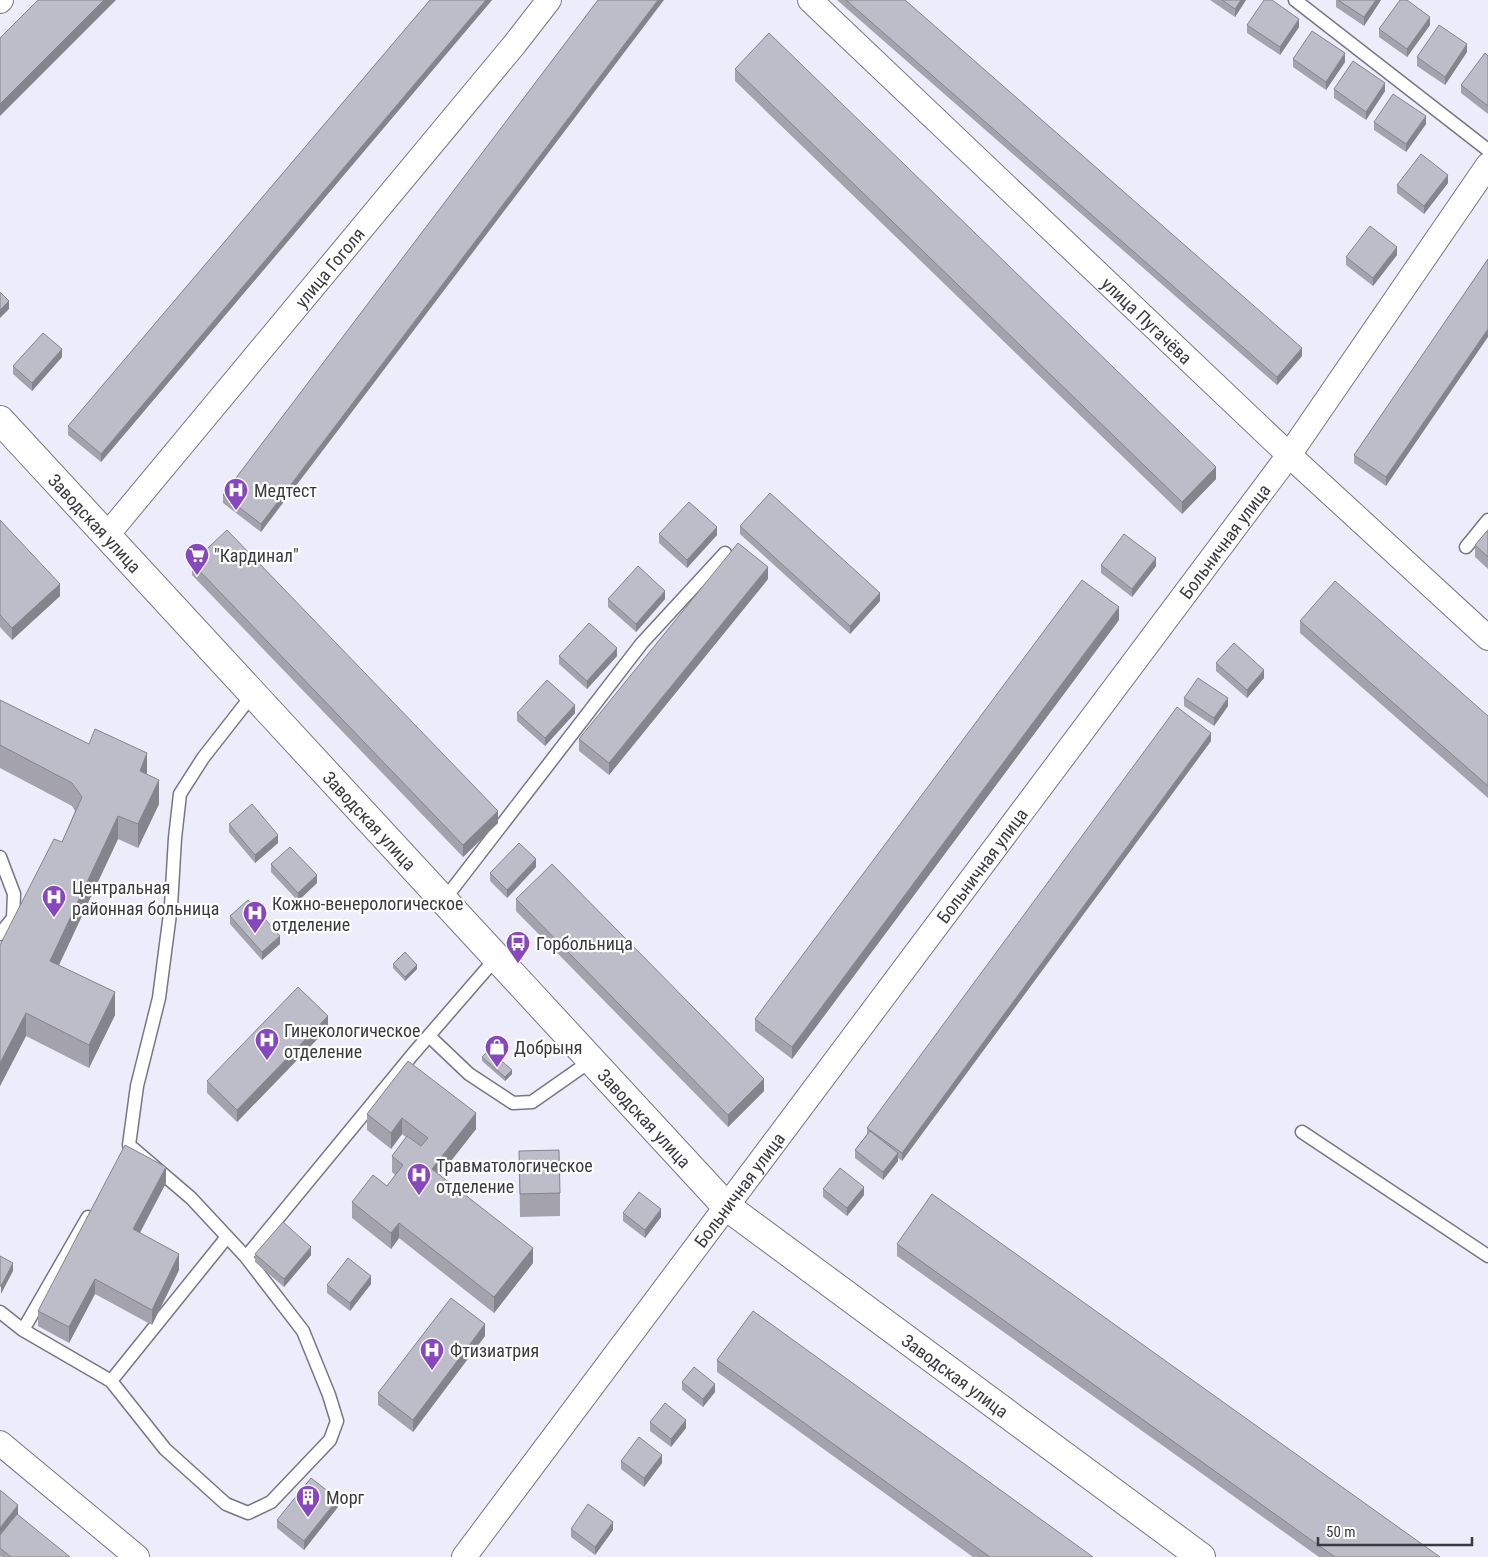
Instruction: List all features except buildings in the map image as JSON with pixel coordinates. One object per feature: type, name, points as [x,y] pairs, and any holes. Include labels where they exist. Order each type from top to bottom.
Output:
[{"type":"street","name":"улица Гоголя","points":[[107,535],[508,53],[549,0]]},
{"type":"street","name":"улица Пугачёва","points":[[810,0],[1289,456],[1488,638]]},
{"type":"street","name":"Больничная улица","points":[[464,1557],[1289,456],[1488,165]]},
{"type":"street","name":"Заводская улица","points":[[0,420],[726,1206],[1201,1557]]},
{"type":"street","points":[[0,1443],[137,1557]]},
{"type":"lane","points":[[1294,0],[1488,150]]},
{"type":"lane","points":[[1466,547],[1488,520]]},
{"type":"lane","points":[[444,900],[642,643],[726,553]]},
{"type":"lane","points":[[0,1312],[24,1330],[111,1381],[165,1449],[226,1504],[248,1513],[271,1502],[330,1440],[337,1421],[330,1395],[304,1331],[246,1257],[190,1198],[127,1149],[137,1086],[159,998],[172,906],[174,838],[180,794],[203,758],[253,694]]},
{"type":"lane","points":[[0,857],[14,894],[13,918],[0,934]]},
{"type":"lane","points":[[246,1257],[497,957]]},
{"type":"lane","points":[[429,1036],[469,1074],[513,1103],[532,1102],[592,1060]]},
{"type":"lane","points":[[1302,1132],[1488,1256]]},
{"type":"lane","points":[[24,1330],[96,1204]]},
{"type":"lane","points":[[111,1381],[227,1237]]},
{"type":"place","name":"Медтест","points":[[236,511]]},
{"type":"place","name":"\"Кардинал\"","points":[[197,576]]},
{"type":"place","name":"Центральная районная больница","points":[[54,918]]},
{"type":"place","name":"Кожно-венерологическое отделение","points":[[255,934]]},
{"type":"place","name":"Горбольница","points":[[518,964]]},
{"type":"place","name":"Гинекологическое отделение","points":[[267,1061]]},
{"type":"place","name":"Добрыня","points":[[497,1068]]},
{"type":"place","name":"Травматологическое отделение","points":[[419,1196]]},
{"type":"place","name":"Фтизиатрия","points":[[432,1371]]},
{"type":"place","name":"Морг","points":[[308,1518]]}]
